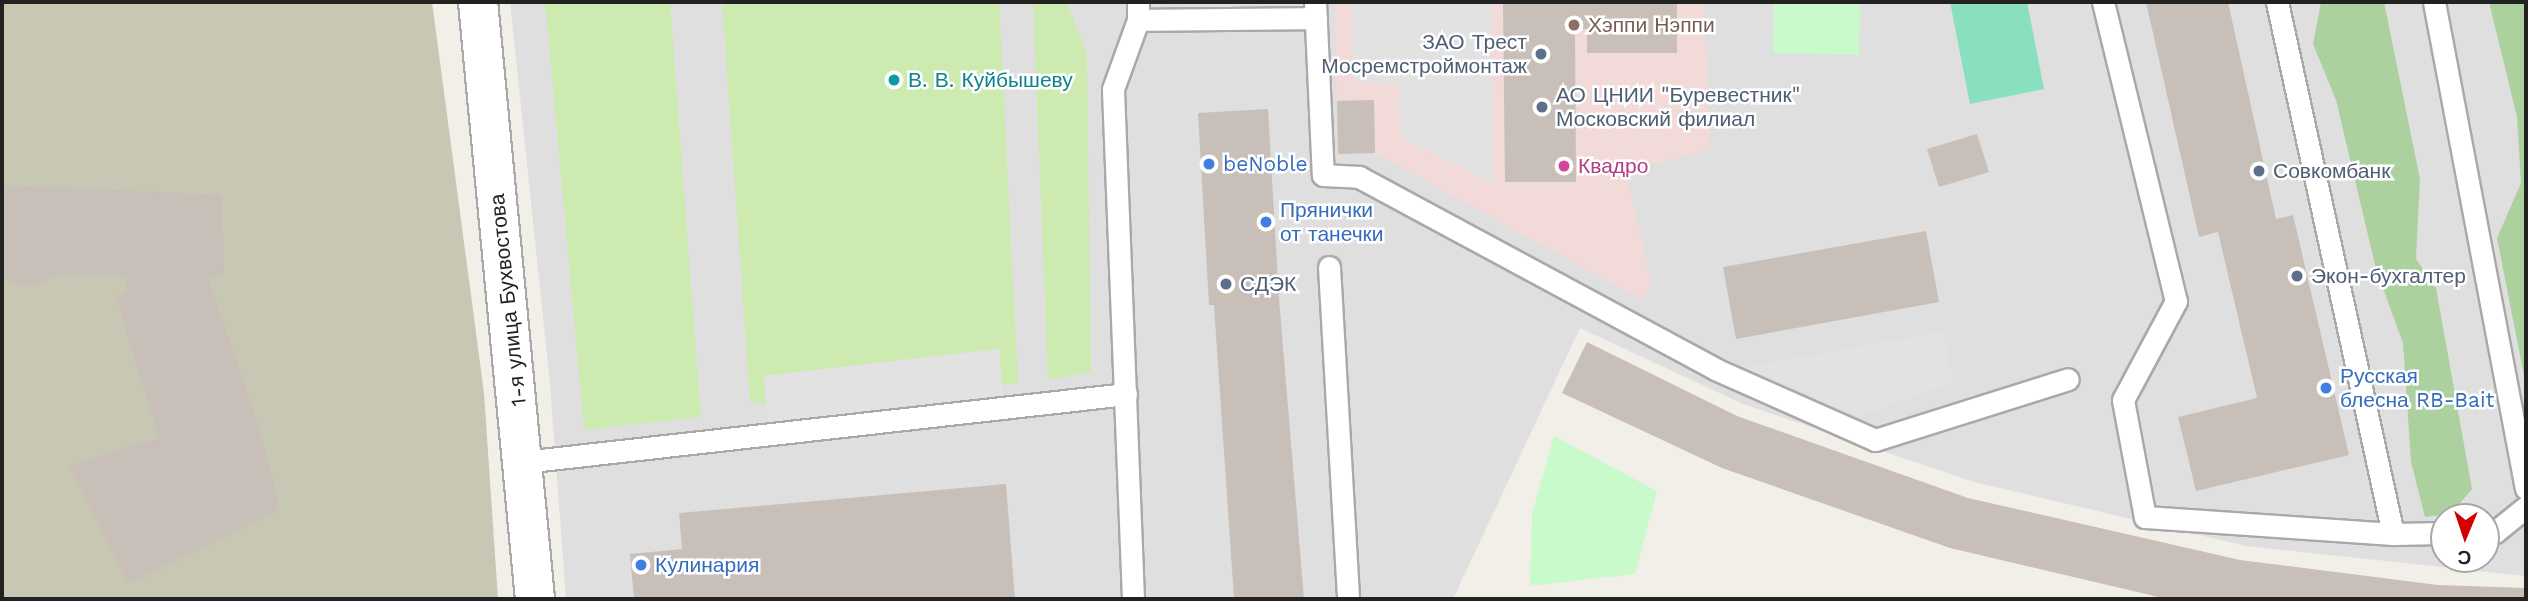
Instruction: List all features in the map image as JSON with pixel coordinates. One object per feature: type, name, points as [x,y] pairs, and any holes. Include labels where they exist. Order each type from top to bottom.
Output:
[{"type":"street","name":"1-я улица Бухвостова","points":[[478,2],[535,599]]},
{"type":"lane","points":[[2103,2],[2176,301],[2123,400],[2145,517],[2393,534],[2430,533]]},
{"type":"lane","points":[[2277,2],[2393,534]]},
{"type":"lane","points":[[2434,2],[2526,488]]},
{"type":"lane","points":[[1133,599],[1113,89],[1138,11],[1315,10],[1324,176],[1359,177],[1715,369],[1875,440],[2068,379]]},
{"type":"lane","points":[[1329,267],[1348,599]]},
{"type":"lane","points":[[523,462],[1126,394]]},
{"type":"lane","points":[[2500,528],[2526,508]]},
{"type":"shaded area","points":[[2,2],[432,2],[484,393],[498,599],[2,599]]},
{"type":"shaded area","points":[[510,2],[2507,2],[2526,115],[2526,576],[2498,573],[2500,503],[2430,503],[2430,566],[2246,546],[1974,482],[1743,404],[1580,328],[1453,599],[566,599],[550,384]]},
{"type":"shaded area","points":[[1335,2],[1704,2],[1710,149],[1626,172],[1651,282],[1642,300],[1375,153],[1338,154]]},
{"type":"shaded area","points":[[1352,2],[1491,2],[1493,183],[1400,137],[1398,84],[1354,82]]},
{"type":"shaded area","points":[[1942,332],[1953,383],[1858,416],[1746,367]]},
{"type":"shaded area","points":[[999,349],[1003,398],[768,425],[764,376]]},
{"type":"green space","points":[[545,2],[670,2],[701,417],[584,430]]},
{"type":"green space","points":[[722,2],[999,2],[1018,383],[1002,385],[998,349],[764,376],[766,402],[750,403]]},
{"type":"green space","points":[[1033,2],[1067,2],[1087,55],[1091,372],[1048,380]]},
{"type":"green space","points":[[1774,2],[1860,2],[1859,55],[1773,53]]},
{"type":"green space","points":[[1950,2],[2027,2],[2044,89],[1970,104]]},
{"type":"green space","points":[[2321,2],[2384,2],[2420,179],[2416,259],[2436,288],[2472,489],[2460,503],[2430,503],[2430,516],[2425,517],[2411,462],[2403,343],[2376,269],[2336,100],[2313,44]]},
{"type":"green space","points":[[2489,2],[2526,2],[2526,386],[2497,238],[2521,183],[2517,117]]},
{"type":"green space","points":[[1554,436],[1657,491],[1635,574],[1530,586],[1532,514]]},
{"type":"building","points":[[1503,2],[1677,2],[1677,53],[1587,53],[1587,29],[1575,29],[1576,182],[1505,182]]},
{"type":"building","points":[[2146,2],[2228,2],[2276,219],[2293,215],[2349,455],[2196,491],[2178,417],[2257,398],[2218,232],[2199,237]]},
{"type":"building","points":[[1374,100],[1375,153],[1338,154],[1337,101]]},
{"type":"building","points":[[1268,109],[1279,299],[1304,599],[1234,599],[1214,305],[1209,305],[1198,113]]},
{"type":"building","points":[[1977,134],[1989,172],[1939,187],[1927,149]]},
{"type":"building","points":[[2,185],[222,195],[224,272],[208,279],[256,417],[280,509],[129,584],[69,466],[159,438],[116,297],[126,293],[126,276],[62,274],[30,287],[2,279]]},
{"type":"building","points":[[1926,231],[1939,302],[1736,339],[1723,267]]},
{"type":"building","points":[[1587,342],[1737,416],[1968,498],[2240,560],[2438,585],[2526,588],[2526,599],[2167,599],[1950,548],[1722,468],[1562,393]]},
{"type":"building","points":[[1006,484],[1015,599],[634,599],[630,554],[682,549],[679,513]]},
{"type":"place","name":"Хэппи Нэппи","points":[[1574,25]]},
{"type":"place","name":"ЗАО Трест Мосремстроймонтаж","points":[[1541,54]]},
{"type":"place","name":"В. В. Куйбышеву","points":[[894,80]]},
{"type":"place","name":"АО ЦНИИ \"Буревестник\" Московский филиал","points":[[1542,107]]},
{"type":"place","name":"beNoble","points":[[1209,164]]},
{"type":"place","name":"Квадро","points":[[1564,166]]},
{"type":"place","name":"Совкомбанк","points":[[2259,171]]},
{"type":"place","name":"Прянички от танечки","points":[[1266,222]]},
{"type":"place","name":"Экон-бухгалтер","points":[[2297,276]]},
{"type":"place","name":"СДЭК","points":[[1226,284]]},
{"type":"place","name":"Русская блесна RB-Bait","points":[[2326,388]]},
{"type":"place","name":"Кулинария","points":[[641,565]]}]
